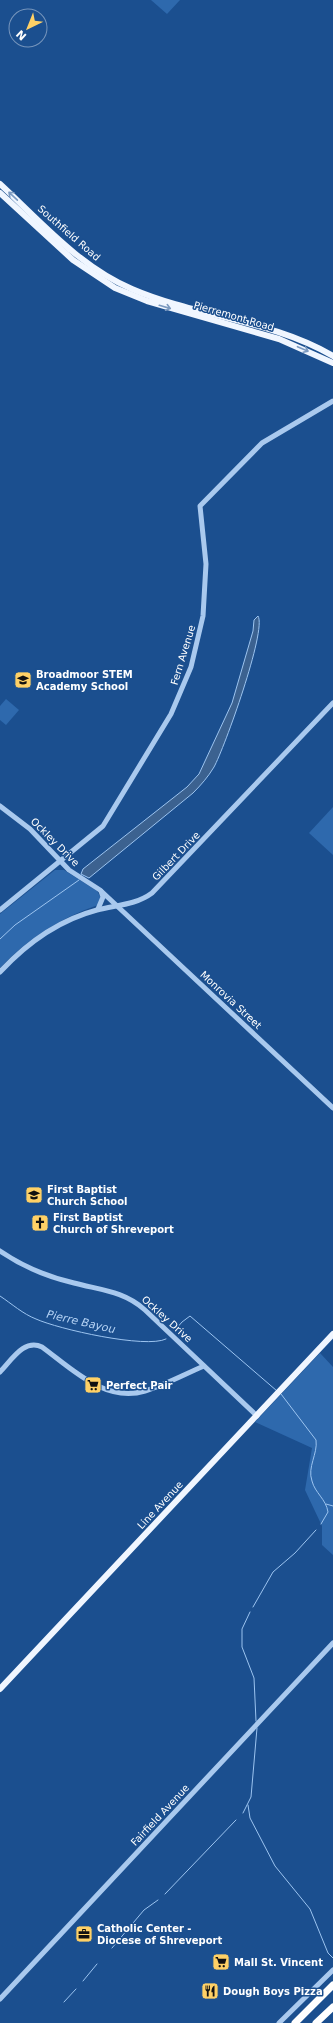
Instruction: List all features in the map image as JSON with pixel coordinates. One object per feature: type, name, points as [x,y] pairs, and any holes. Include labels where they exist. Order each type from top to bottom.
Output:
[{"type":"highway","points":[[295,2023],[333,1985]]},
{"type":"highway","points":[[316,2023],[333,2007]]},
{"type":"main road","name":"Southfield Road","points":[[0,184],[22,209]]},
{"type":"main road","name":"Southfield Road","points":[[0,193],[22,209],[90,269],[130,291]]},
{"type":"main road","name":"Pierremont Road","points":[[130,291],[152,303],[214,317],[309,344],[333,356]]},
{"type":"main road","name":"Pierremont Road","points":[[280,336],[333,363]]},
{"type":"main road","name":"Line Avenue","points":[[0,1689],[333,1334]]},
{"type":"street","name":"Fern Avenue","points":[[0,910],[61,862],[106,822],[165,724],[185,683],[199,635],[205,598],[206,564],[200,506],[262,443],[333,401]]},
{"type":"street","name":"Gilbert Drive","points":[[0,972],[16,955],[48,931],[75,917],[98,909],[140,901],[158,888],[333,703]]},
{"type":"street","name":"Ockley Drive","points":[[0,806],[22,822],[72,872],[98,888],[116,905]]},
{"type":"street","points":[[98,888],[103,897],[98,909]]},
{"type":"street","name":"Monrovia Street","points":[[116,905],[333,1108]]},
{"type":"street","name":"Ockley Drive","points":[[0,1251],[43,1274],[74,1284],[112,1291],[132,1300],[257,1416]]},
{"type":"street","points":[[0,1372],[23,1348],[31,1344],[42,1347],[96,1385],[119,1393],[132,1394],[145,1391],[204,1366]]},
{"type":"street","name":"Fairfield Avenue","points":[[0,1999],[333,1643]]},
{"type":"street","points":[[279,2023],[333,1970]]},
{"type":"shaded area","points":[[151,0],[180,0],[167,14]]},
{"type":"shaded area","points":[[258,616],[259,626],[251,665],[235,715],[214,767],[202,784],[193,793],[89,878],[81,874],[83,869],[187,787],[199,774],[232,703],[253,631],[254,620]]},
{"type":"shaded area","points":[[6,699],[19,710],[6,725],[0,720],[0,706]]},
{"type":"shaded area","points":[[333,807],[333,855],[309,833]]},
{"type":"shaded area","points":[[55,870],[64,870],[97,891],[101,898],[98,905],[70,916],[45,930],[21,948],[0,968],[0,914]]},
{"type":"shaded area","points":[[320,1353],[333,1367],[333,1555],[322,1545],[322,1526],[305,1490],[312,1448],[255,1422]]},
{"type":"waterway","name":"Pierre Bayou","points":[[0,939],[15,925],[79,880]]},
{"type":"waterway","name":"Pierre Bayou","points":[[0,1296],[31,1317],[63,1328],[122,1340],[140,1342],[166,1339]]},
{"type":"waterway","name":"Pierre Bayou","points":[[176,1329],[190,1316],[277,1391]]},
{"type":"waterway","points":[[281,1394],[316,1440],[316,1450],[311,1476],[313,1485],[325,1503],[328,1512],[321,1524]]},
{"type":"waterway","points":[[326,1504],[333,1506]]},
{"type":"waterway","points":[[253,1607],[273,1572],[295,1553],[316,1530]]},
{"type":"waterway","points":[[250,1612],[242,1629],[242,1647],[254,1678],[256,1721]]},
{"type":"waterway","points":[[243,1813],[251,1797],[257,1728]]},
{"type":"waterway","points":[[248,1805],[250,1818],[275,1866],[310,1909],[328,1953],[333,1958]]},
{"type":"waterway","points":[[165,1894],[236,1820]]},
{"type":"waterway","points":[[112,1948],[144,1910],[158,1900]]},
{"type":"waterway","points":[[83,1981],[97,1964]]},
{"type":"waterway","points":[[64,2002],[76,1989]]},
{"type":"place","name":"Broadmoor STEM Academy School","points":[[23,680]]},
{"type":"place","name":"First Baptist Church School","points":[[34,1195]]},
{"type":"place","name":"First Baptist Church of Shreveport","points":[[40,1223]]},
{"type":"place","name":"Perfect Pair","points":[[93,1385]]},
{"type":"place","name":"Catholic Center - Diocese of Shreveport","points":[[84,1934]]},
{"type":"place","name":"Mall St. Vincent","points":[[221,1962]]},
{"type":"place","name":"Dough Boys Pizza","points":[[210,1991]]}]
